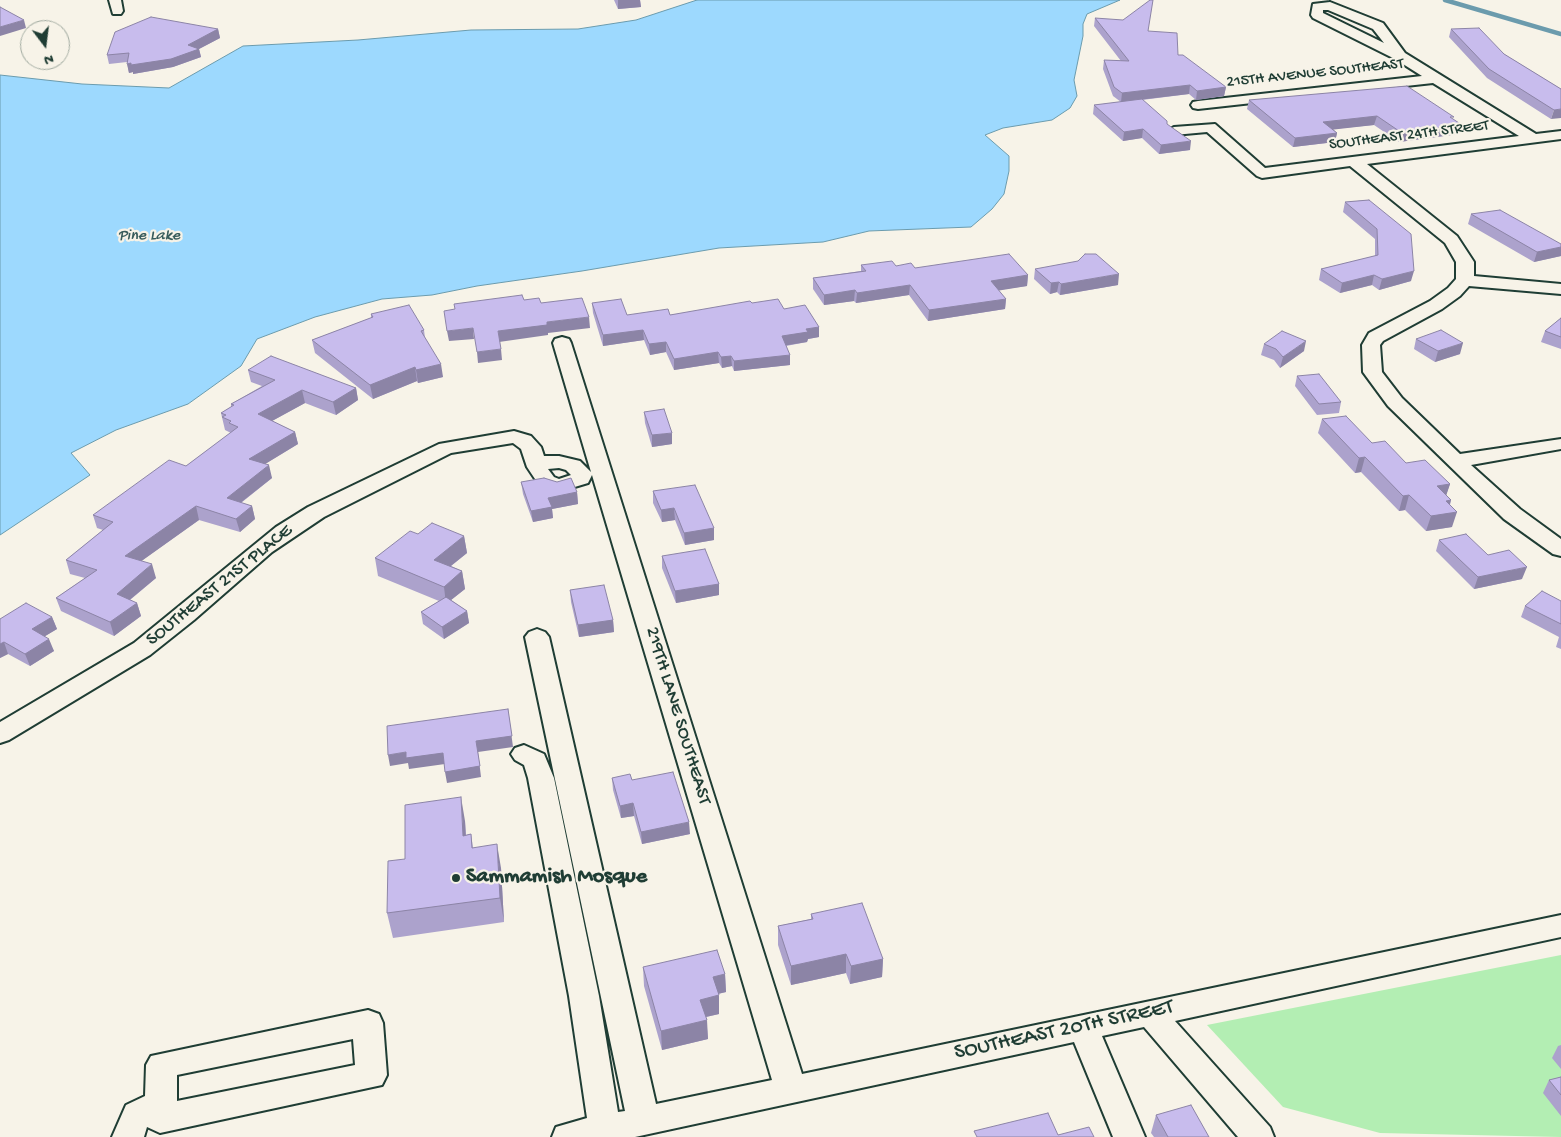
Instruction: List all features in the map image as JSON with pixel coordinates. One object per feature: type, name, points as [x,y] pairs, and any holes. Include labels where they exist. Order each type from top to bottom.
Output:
[{"type":"street","name":"215TH AVENUE SOUTHEAST","points":[[1400,56],[1378,26],[1330,6],[1317,7],[1317,15],[1400,56],[1534,138]]},
{"type":"street","name":"215TH AVENUE SOUTHEAST","points":[[1198,105],[1436,78]]},
{"type":"street","name":"SOUTHEAST 24TH STREET","points":[[1174,132],[1210,127],[1262,173],[1561,135]]},
{"type":"street","points":[[1353,161],[1450,240],[1465,262],[1464,280],[1454,292],[1436,305],[1376,336],[1371,345],[1374,372],[1382,387],[1394,402],[1512,514],[1561,549]]},
{"type":"street","points":[[1464,280],[1561,289]]},
{"type":"street","name":"219TH LANE SOUTHEAST","points":[[562,343],[791,1089]]},
{"type":"street","name":"SOUTHEAST 21ST PLACE","points":[[0,734],[142,649],[186,616],[284,532],[316,512],[446,448],[514,437],[524,440],[531,446],[536,463]]},
{"type":"street","points":[[1455,461],[1558,444]]},
{"type":"street","points":[[537,637],[623,1128]]},
{"type":"street","points":[[524,754],[535,760],[540,778],[584,996],[623,1128]]},
{"type":"street","name":"SOUTHEAST 20TH STREET","points":[[568,1137],[623,1128],[791,1089],[1561,926]]},
{"type":"street","points":[[1151,1014],[1258,1137]]},
{"type":"street","points":[[368,1023],[371,1075],[160,1119],[160,1106],[162,1064],[368,1023]]},
{"type":"street","points":[[1083,1028],[1129,1137]]},
{"type":"street","points":[[128,1137],[130,1128],[137,1115],[144,1110],[160,1106]]},
{"type":"green space","points":[[1561,955],[1561,1137],[1380,1133],[1283,1107],[1207,1025]]},
{"type":"water","name":"Pine Lake","points":[[697,0],[1120,0],[1087,14],[1083,24],[1083,36],[1074,80],[1077,96],[1070,108],[1052,120],[1003,128],[985,135],[1009,156],[1009,171],[1004,194],[992,209],[971,227],[869,231],[823,242],[719,248],[477,286],[432,295],[382,299],[315,317],[257,339],[241,366],[188,404],[116,430],[71,453],[90,475],[0,535],[0,75],[82,84],[169,88],[243,46],[358,40],[471,30],[578,29],[636,20]]},
{"type":"building","points":[[1150,0],[1153,0],[1148,31],[1177,33],[1178,55],[1183,55],[1226,87],[1197,91],[1190,85],[1122,93],[1114,87],[1104,60],[1129,61],[1095,18],[1123,20]]},
{"type":"building","points":[[0,7],[24,20],[20,20],[0,27]]},
{"type":"building","points":[[151,17],[218,29],[188,45],[199,49],[171,59],[131,65],[131,63],[127,64],[129,53],[107,55],[115,32]]},
{"type":"building","points":[[1479,28],[1504,54],[1561,89],[1561,109],[1554,110],[1489,69],[1451,29]]},
{"type":"building","points":[[1407,86],[1454,117],[1450,117],[1462,125],[1402,133],[1377,116],[1323,122],[1337,133],[1295,138],[1249,100]]},
{"type":"building","points":[[1142,99],[1167,121],[1167,124],[1191,141],[1161,145],[1143,129],[1124,132],[1094,105]]},
{"type":"building","points":[[1369,200],[1411,234],[1414,271],[1382,279],[1374,275],[1342,283],[1321,269],[1378,255],[1377,229],[1345,202]]},
{"type":"building","points":[[1500,210],[1561,244],[1561,247],[1537,252],[1471,214]]},
{"type":"building","points":[[1009,254],[1028,275],[991,281],[1006,299],[929,310],[910,285],[857,293],[855,290],[824,295],[813,278],[866,271],[861,265],[892,261],[896,266],[911,263],[915,268]]},
{"type":"building","points":[[1085,254],[1096,254],[1119,274],[1061,284],[1059,282],[1051,283],[1035,269],[1078,261]]},
{"type":"building","points":[[522,295],[524,300],[539,298],[541,303],[582,298],[589,317],[547,322],[547,325],[498,331],[501,349],[477,352],[473,328],[447,331],[444,311],[455,309],[454,304]]},
{"type":"building","points":[[621,299],[627,315],[668,309],[670,315],[750,301],[752,303],[778,299],[784,309],[805,305],[819,327],[806,329],[808,332],[782,336],[790,355],[734,361],[731,356],[721,357],[718,352],[674,359],[666,342],[649,344],[643,330],[603,335],[592,303]]},
{"type":"building","points":[[409,305],[424,330],[421,331],[441,364],[416,370],[415,367],[370,385],[312,340],[373,317],[371,314]]},
{"type":"building","points":[[1561,318],[1561,337],[1545,331]]},
{"type":"building","points":[[1441,330],[1463,343],[1438,351],[1416,339]]},
{"type":"building","points":[[1282,331],[1306,341],[1283,357],[1276,349],[1264,344]]},
{"type":"building","points":[[271,356],[356,388],[333,402],[302,390],[258,414],[295,432],[249,459],[269,465],[227,498],[252,506],[236,519],[196,506],[125,556],[152,564],[117,594],[137,603],[110,622],[56,598],[97,570],[66,560],[113,522],[93,515],[169,460],[186,466],[238,427],[229,423],[231,421],[222,417],[226,415],[221,413],[234,405],[231,404],[275,380],[248,370]]},
{"type":"building","points":[[1319,374],[1341,402],[1319,404],[1297,376]]},
{"type":"building","points":[[664,409],[672,433],[652,435],[644,412]]},
{"type":"building","points":[[1346,416],[1372,443],[1385,441],[1406,463],[1425,460],[1450,484],[1437,486],[1451,500],[1446,501],[1457,512],[1431,516],[1409,495],[1403,496],[1365,457],[1359,458],[1322,419]]},
{"type":"building","points":[[544,478],[557,482],[571,478],[577,492],[548,498],[552,507],[531,511],[521,482]]},
{"type":"building","points":[[695,485],[714,528],[684,533],[674,508],[661,510],[653,491]]},
{"type":"building","points":[[432,523],[464,536],[434,560],[462,571],[444,587],[375,558],[410,531],[418,534]]},
{"type":"building","points":[[1466,534],[1488,555],[1509,550],[1527,567],[1478,577],[1439,540]]},
{"type":"building","points":[[705,549],[719,584],[675,591],[662,556]]},
{"type":"building","points":[[604,585],[613,620],[578,625],[570,590]]},
{"type":"building","points":[[1542,591],[1561,601],[1561,624],[1525,606]]},
{"type":"building","points":[[446,597],[467,611],[442,627],[421,612]]},
{"type":"building","points":[[26,603],[52,617],[32,629],[49,639],[25,654],[4,642],[0,644],[0,619]]},
{"type":"building","points":[[508,709],[512,736],[476,741],[480,766],[445,772],[443,753],[406,758],[406,752],[388,755],[387,726]]},
{"type":"building","points":[[673,772],[689,822],[641,832],[633,803],[620,806],[612,778],[630,774],[632,780]]},
{"type":"building","name":"Sammamish Mosque","points":[[461,797],[463,836],[471,834],[472,848],[497,844],[500,898],[387,913],[388,861],[405,859],[405,805]]},
{"type":"building","points":[[862,903],[883,959],[851,966],[846,954],[791,966],[778,926],[813,919],[811,914]]},
{"type":"building","points":[[717,950],[725,974],[713,977],[719,995],[700,1000],[707,1020],[661,1031],[643,967]]},
{"type":"building","points":[[1561,1077],[1561,1095],[1549,1080]]},
{"type":"building","points":[[1191,1105],[1209,1137],[1168,1137],[1156,1115]]},
{"type":"building","points":[[1048,1113],[1058,1135],[1089,1127],[1094,1137],[977,1137],[974,1131]]},
{"type":"waterway","points":[[1445,0],[1561,34]]},
{"type":"place","name":"Sammamish Mosque","points":[[456,878]]}]
